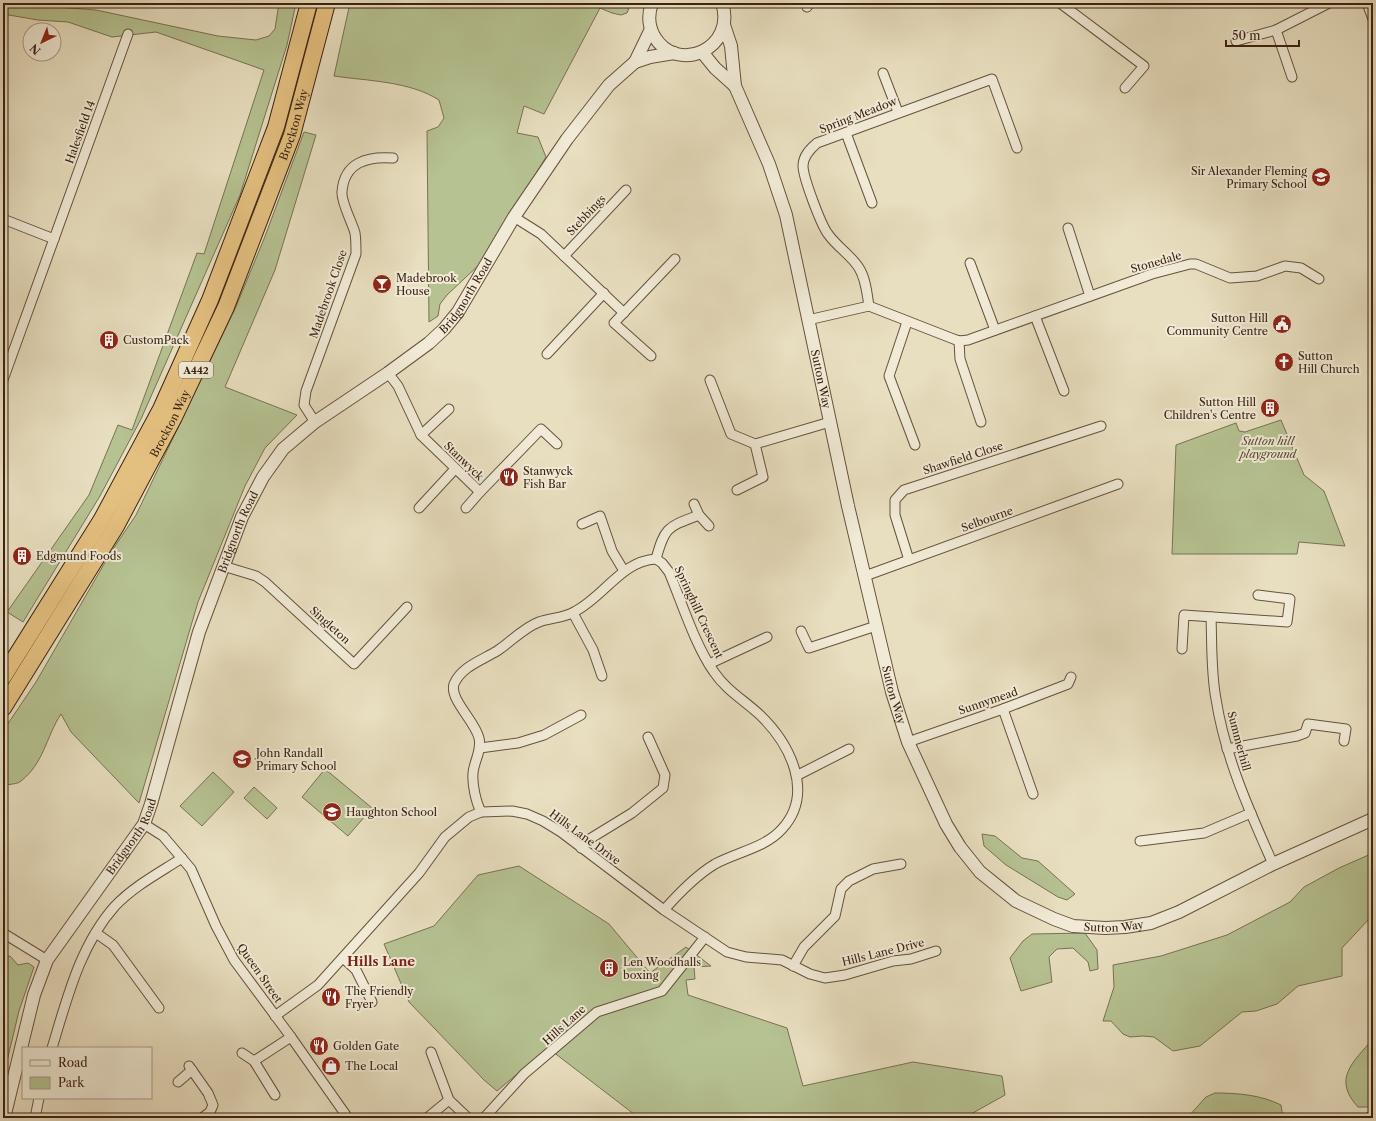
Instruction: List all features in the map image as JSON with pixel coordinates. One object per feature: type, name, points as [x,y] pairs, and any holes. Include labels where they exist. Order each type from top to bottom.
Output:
[{"type":"highway","name":"Brockton Way","points":[[3,677],[102,519],[161,409],[210,300],[276,128],[309,3]]},
{"type":"highway","name":"Brockton Way","points":[[3,708],[116,526],[174,417],[226,306],[292,135],[326,3]]},
{"type":"street","points":[[1060,3],[1144,66],[1126,88]]},
{"type":"street","points":[[1236,41],[1276,30],[1329,3]]},
{"type":"street","points":[[1367,3],[1373,19]]},
{"type":"street","points":[[650,5],[651,29],[658,42],[674,52]]},
{"type":"street","points":[[635,62],[650,56],[674,52],[690,55],[702,52],[715,42],[724,25],[725,6]]},
{"type":"street","name":"Sutton Way","points":[[724,25],[731,46],[735,86],[769,164],[786,214],[830,422],[892,692],[908,742],[946,824],[960,847],[980,872],[1016,901],[1036,912],[1073,926],[1105,928],[1126,927],[1151,923],[1179,912],[1273,864],[1373,819]]},
{"type":"street","name":"Bridgnorth Road","points":[[4,1118],[34,995],[47,960],[144,824],[151,804],[199,632],[242,517],[263,477],[283,449],[315,422],[388,373],[429,343],[453,317],[514,217],[572,133],[609,85],[635,62],[651,29]]},
{"type":"street","points":[[1276,30],[1292,77]]},
{"type":"street","name":"Halesfield 14","points":[[3,380],[128,34]]},
{"type":"street","name":"Sutton Way","points":[[702,52],[715,68],[735,86]]},
{"type":"street","points":[[884,73],[898,112]]},
{"type":"street","name":"Spring Meadow","points":[[869,306],[866,288],[859,268],[827,233],[805,177],[803,166],[805,158],[813,146],[898,112],[992,79],[1017,148]]},
{"type":"street","points":[[846,133],[872,203]]},
{"type":"street","name":"Madebrook Close","points":[[315,422],[304,405],[306,391],[356,254],[355,234],[342,193],[348,172],[364,159],[377,156],[393,158]]},
{"type":"street","name":"Stebbings","points":[[564,256],[626,190]]},
{"type":"street","points":[[514,217],[541,234],[624,312]]},
{"type":"street","points":[[3,219],[54,239]]},
{"type":"street","points":[[1068,228],[1090,296]]},
{"type":"street","points":[[651,356],[614,323],[675,259]]},
{"type":"street","points":[[970,263],[995,330]]},
{"type":"street","name":"Stonedale","points":[[869,306],[906,322],[959,340],[968,340],[1163,270],[1190,264],[1196,264],[1230,278],[1257,276],[1285,266],[1301,268],[1319,279]]},
{"type":"street","points":[[547,354],[604,294]]},
{"type":"street","points":[[808,320],[869,306]]},
{"type":"street","points":[[1035,316],[1064,391]]},
{"type":"street","points":[[906,322],[889,376],[915,445]]},
{"type":"street","points":[[959,340],[960,358],[981,422]]},
{"type":"street","name":"Stanwyck","points":[[388,373],[398,386],[421,435],[480,492],[541,429],[557,444]]},
{"type":"street","points":[[710,380],[731,434],[755,444],[830,422]]},
{"type":"street","points":[[421,435],[449,409]]},
{"type":"street","name":"Shawfield Close","points":[[909,560],[895,515],[895,500],[904,490],[1101,426]]},
{"type":"street","points":[[738,490],[763,477],[755,444]]},
{"type":"street","points":[[419,508],[455,469]]},
{"type":"street","name":"Selbourne","points":[[865,576],[1118,484]]},
{"type":"street","points":[[466,508],[480,492]]},
{"type":"street","points":[[694,504],[699,515],[709,526]]},
{"type":"street","points":[[481,812],[478,805],[473,774],[480,748],[475,728],[454,697],[453,690],[458,678],[476,662],[497,651],[531,625],[573,613],[593,600],[624,571],[640,561],[656,559],[662,538],[666,532],[673,526],[699,515]]},
{"type":"street","points":[[582,524],[600,516],[612,551],[624,571]]},
{"type":"street","name":"Springhill Crescent","points":[[656,559],[662,563],[669,572],[709,664],[723,683],[768,723],[786,748],[798,775],[795,809],[791,819],[781,830],[763,843],[714,865],[685,888],[664,910]]},
{"type":"street","name":"Singleton","points":[[223,566],[256,576],[265,582],[354,664],[407,607]]},
{"type":"street","points":[[1182,649],[1184,615],[1287,622],[1290,600],[1258,595]]},
{"type":"street","points":[[573,613],[593,650],[602,676]]},
{"type":"street","name":"Summerhill","points":[[1211,617],[1216,700],[1226,749],[1273,864]]},
{"type":"street","points":[[801,632],[809,648],[876,626]]},
{"type":"street","points":[[709,664],[767,637]]},
{"type":"street","name":"Sunnymead","points":[[908,742],[1003,709],[1068,684],[1071,677]]},
{"type":"street","points":[[1003,709],[1034,794]]},
{"type":"street","points":[[480,748],[518,743],[544,735],[581,715]]},
{"type":"street","points":[[1226,749],[1297,736],[1305,733],[1308,724],[1346,729],[1344,741]]},
{"type":"street","points":[[581,848],[588,840],[612,824],[628,816],[664,788],[665,775],[648,737]]},
{"type":"street","points":[[798,775],[848,749]]},
{"type":"street","name":"Hills Lane Drive","points":[[275,1016],[318,985],[420,873],[445,838],[469,817],[481,812],[498,810],[527,814],[543,820],[664,910],[719,948],[732,953],[746,957],[782,960],[810,974],[825,978],[911,959],[936,951]]},
{"type":"street","points":[[1140,841],[1204,833],[1251,813]]},
{"type":"street","name":"Queen Street","points":[[144,824],[163,836],[191,869],[216,926],[234,960],[348,1118]]},
{"type":"street","points":[[52,1047],[72,983],[96,933],[115,907],[137,887],[182,858]]},
{"type":"street","points":[[793,966],[804,947],[835,916],[841,889],[849,881],[873,869],[901,864]]},
{"type":"street","points":[[96,933],[113,945],[159,1008]]},
{"type":"street","points":[[3,934],[47,960]]},
{"type":"street","name":"Hills Lane","points":[[484,1118],[524,1074],[597,1012],[662,991],[704,937]]},
{"type":"street","points":[[343,958],[356,970],[372,1002]]},
{"type":"street","points":[[254,1061],[291,1037]]},
{"type":"street","points":[[242,1052],[254,1061],[275,1095]]},
{"type":"street","points":[[431,1052],[449,1100],[468,1118]]},
{"type":"street","points":[[178,1082],[191,1068],[208,1093],[213,1105],[210,1112],[202,1118]]},
{"type":"street","points":[[35,1118],[39,1099]]},
{"type":"street","points":[[427,1118],[449,1100]]},
{"type":"green space","points":[[3,3],[96,10],[218,36],[256,40],[269,36],[275,29],[279,3],[296,3],[287,45],[240,195],[141,419],[100,496],[23,622],[7,612],[89,495],[118,425],[132,430],[197,253],[204,254],[264,70],[156,32],[112,37],[68,22],[38,20],[3,14]]},
{"type":"green space","points":[[350,3],[631,3],[627,13],[621,15],[600,8],[544,114],[524,106],[517,133],[538,137],[546,157],[481,263],[447,295],[440,304],[438,316],[429,322],[427,131],[438,127],[444,118],[439,100],[415,89],[402,85],[334,76]]},
{"type":"green space","points":[[304,132],[316,135],[275,270],[225,387],[297,415],[265,448],[245,486],[198,602],[139,803],[71,732],[61,714],[35,766],[20,782],[6,785],[3,794],[3,731],[36,682],[111,552],[136,515],[235,309],[264,239]]},
{"type":"green space","name":"Sutton hill playground","points":[[1281,420],[1304,475],[1324,491],[1345,546],[1299,542],[1297,554],[1172,554],[1176,445],[1236,423],[1239,431],[1245,432]]},
{"type":"green space","points":[[325,769],[372,808],[348,836],[302,797]]},
{"type":"green space","points":[[213,772],[234,792],[202,826],[180,806]]},
{"type":"green space","points":[[254,787],[277,808],[267,819],[244,798]]},
{"type":"green space","points":[[982,834],[995,836],[1022,858],[1038,861],[1075,894],[1067,900],[1058,897],[1006,865],[984,846]]},
{"type":"green space","points":[[1373,853],[1373,909],[1369,919],[1342,948],[1342,976],[1298,986],[1277,1004],[1256,1011],[1242,1012],[1200,1046],[1173,1051],[1154,1037],[1130,1037],[1123,1034],[1111,1021],[1103,1021],[1114,987],[1113,965],[1161,956],[1227,935],[1290,902],[1304,887],[1339,868]]},
{"type":"green space","points":[[519,866],[609,924],[650,973],[686,947],[711,966],[694,967],[695,979],[686,980],[688,995],[787,1028],[803,1086],[913,1062],[1002,1076],[1005,1095],[964,1118],[639,1118],[548,1048],[497,1091],[484,1080],[409,1002],[384,944],[434,926],[478,875]]},
{"type":"green space","points":[[1085,933],[1097,950],[1098,969],[1090,971],[1088,962],[1073,948],[1057,949],[1049,957],[1052,982],[1021,991],[1010,958],[1023,941],[1032,934]]},
{"type":"green space","points":[[10,956],[18,965],[28,963],[34,967],[19,1011],[3,1078],[3,963],[6,957]]},
{"type":"green space","points":[[1373,1039],[1373,1107],[1358,1107],[1350,1097],[1346,1079],[1348,1071],[1353,1063]]},
{"type":"green space","points":[[1215,1093],[1249,1095],[1265,1099],[1281,1105],[1283,1118],[1187,1118],[1206,1097]]},
{"type":"place","name":"Sir Alexander Fleming Primary School","points":[[1321,177]]},
{"type":"place","name":"Madebrook House","points":[[382,284]]},
{"type":"place","name":"Sutton Hill Community Centre","points":[[1282,324]]},
{"type":"place","name":"CustomPack","points":[[109,340]]},
{"type":"place","name":"Sutton Hill Church","points":[[1284,362]]},
{"type":"place","name":"Sutton Hill Children's Centre","points":[[1270,408]]},
{"type":"place","name":"Stanwyck Fish Bar","points":[[509,477]]},
{"type":"place","name":"Edgmund Foods","points":[[22,556]]},
{"type":"place","name":"John Randall Primary School","points":[[242,759]]},
{"type":"place","name":"Haughton School","points":[[332,812]]},
{"type":"place","name":"Len Woodhalls boxing","points":[[609,968]]},
{"type":"place","name":"The Friendly Fryer","points":[[331,997]]},
{"type":"place","name":"Golden Gate","points":[[319,1046]]},
{"type":"place","name":"The Local","points":[[331,1066]]},
{"type":"district","name":"Hills Lane","points":[[381,961]]}]
